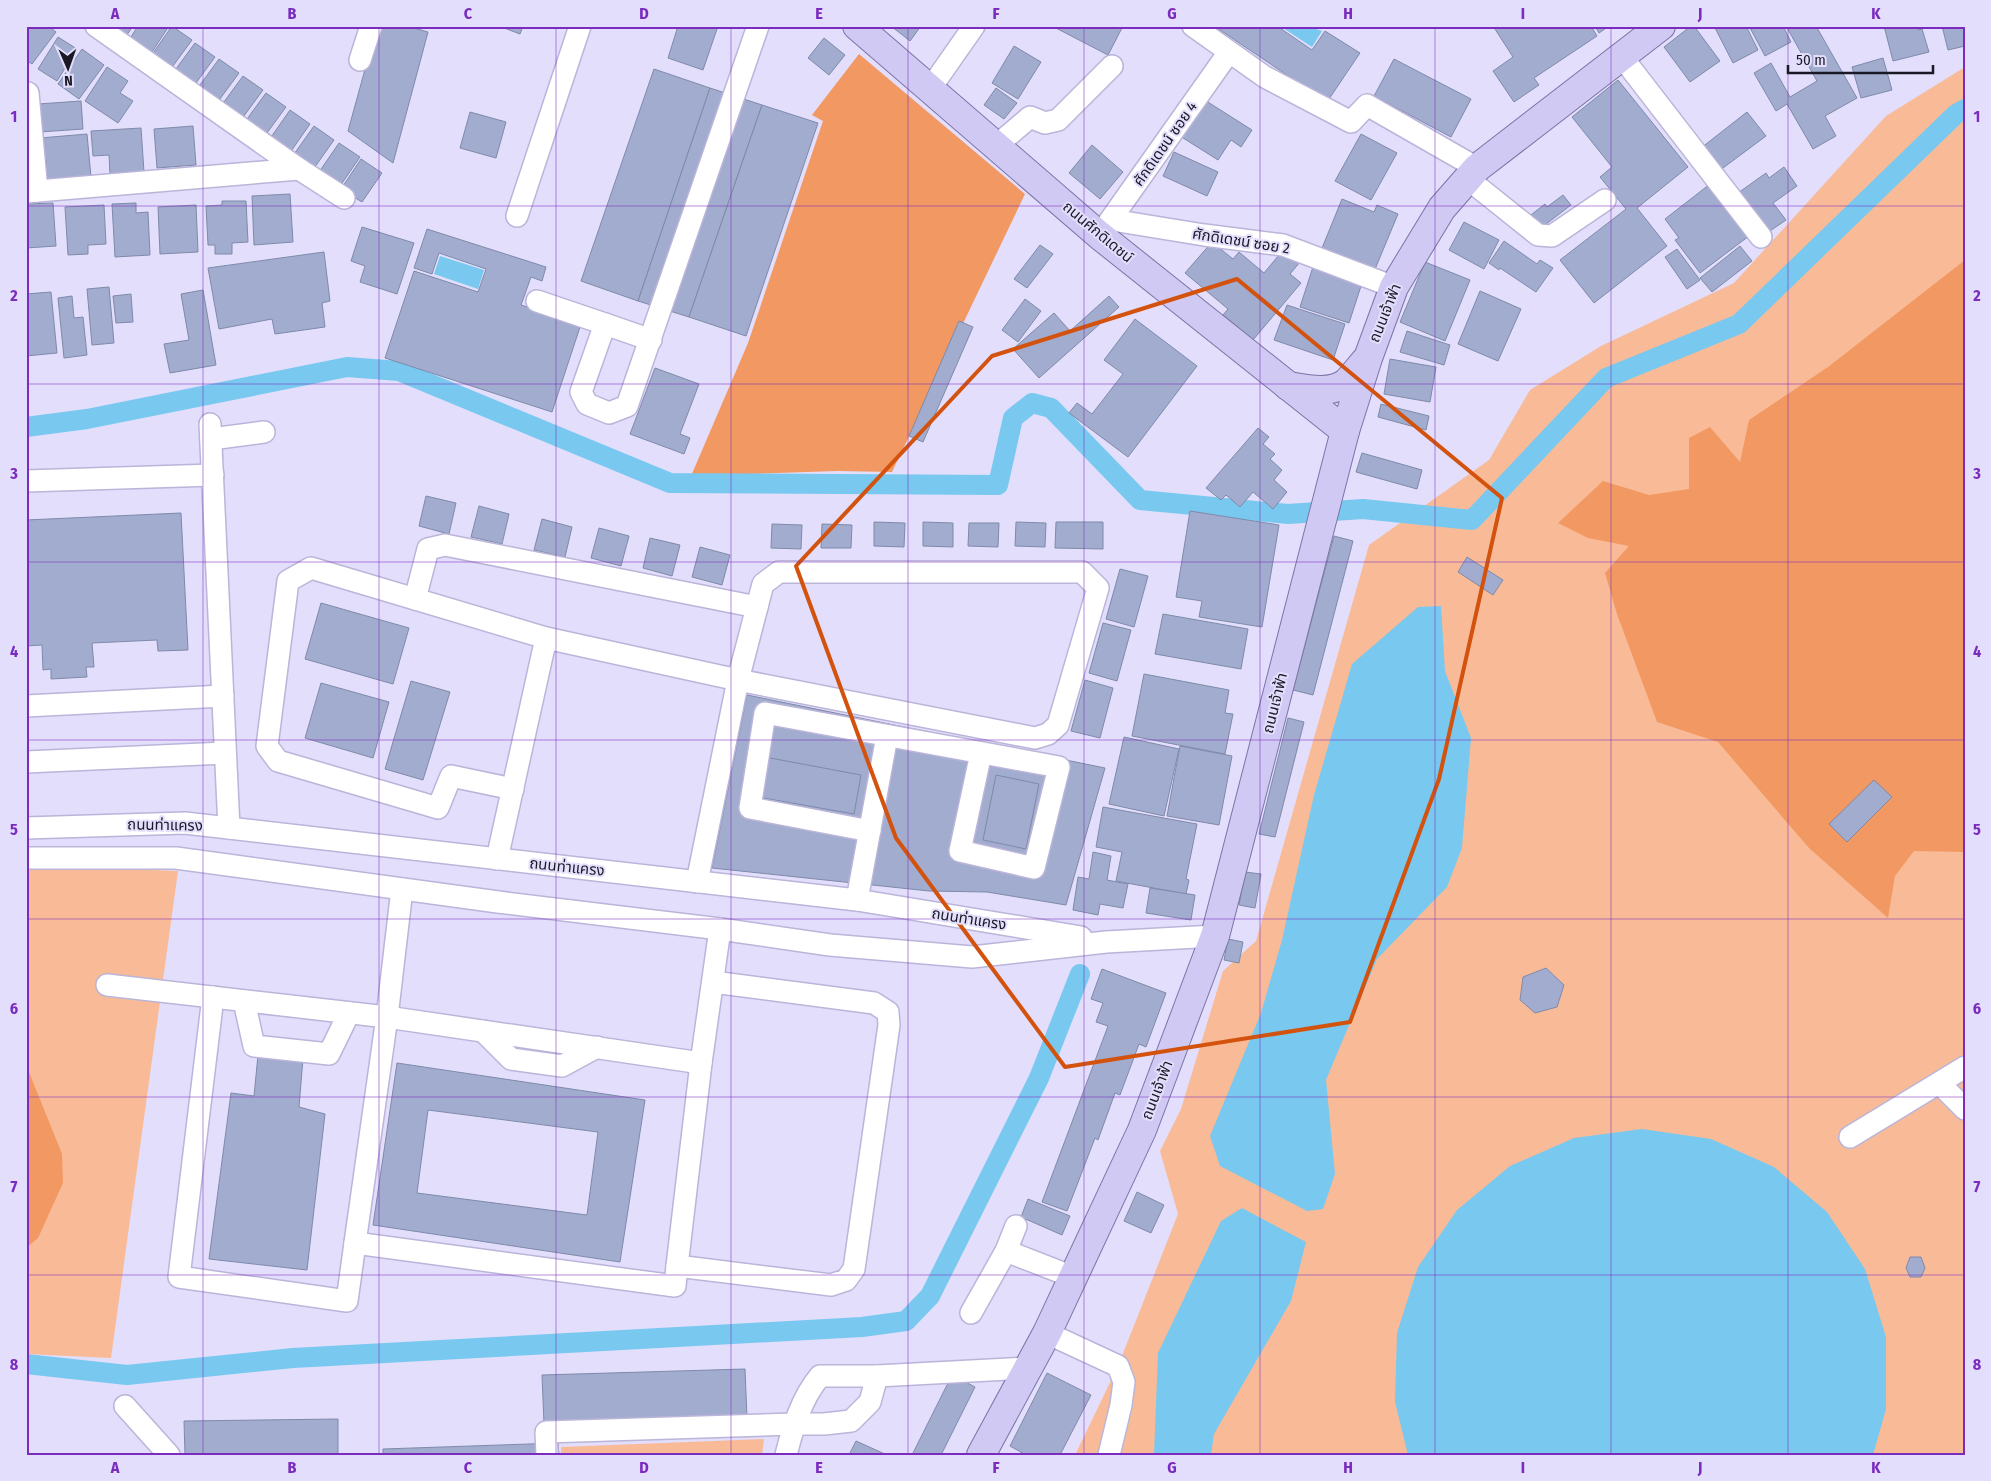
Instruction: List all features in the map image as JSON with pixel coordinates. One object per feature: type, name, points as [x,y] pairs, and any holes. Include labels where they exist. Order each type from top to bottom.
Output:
[{"type":"main road","name":"ถนนศักดิเดชน์","points":[[857,26],[996,146],[1106,228],[1288,386],[1344,431]]},
{"type":"main road","name":"ถนนเจ้าฟ้า","points":[[981,1455],[1047,1333],[1142,1130],[1215,936],[1344,431],[1394,287],[1442,208],[1473,173],[1661,26]]},
{"type":"main road","points":[[1288,386],[1315,391],[1335,387],[1346,383],[1368,358]]},
{"type":"street","points":[[96,26],[299,169],[344,198]]},
{"type":"street","points":[[360,60],[371,26]]},
{"type":"street","points":[[517,216],[580,26]]},
{"type":"street","points":[[605,324],[581,392],[587,404],[609,413],[627,406],[758,26]]},
{"type":"street","points":[[930,89],[974,26]]},
{"type":"street","points":[[1193,26],[1265,77],[1351,122],[1367,105],[1473,173],[1538,235],[1552,236],[1604,200]]},
{"type":"street","name":"ศักดิเดชน์ ซอย 4","points":[[1106,228],[1229,52]]},
{"type":"street","points":[[1622,57],[1761,237]]},
{"type":"street","points":[[996,146],[1030,117],[1045,122],[1058,120],[1112,66]]},
{"type":"street","points":[[28,93],[31,191],[299,169]]},
{"type":"street","name":"ศักดิเดชน์ ซอย 2","points":[[1106,228],[1204,235],[1283,246],[1394,287]]},
{"type":"street","points":[[537,301],[651,340]]},
{"type":"street","points":[[229,828],[211,432],[264,432]]},
{"type":"street","points":[[26,481],[213,474]]},
{"type":"street","points":[[414,599],[428,549],[444,544],[756,607]]},
{"type":"street","points":[[513,788],[451,776],[438,808],[278,761],[268,746],[288,581],[311,568],[546,638],[738,680],[1035,738],[1048,734],[1058,725],[1098,588],[1082,572],[779,572],[763,584],[756,607],[738,680],[697,882]]},
{"type":"street","points":[[497,860],[546,638]]},
{"type":"street","points":[[26,706],[223,696]]},
{"type":"street","points":[[870,831],[750,808],[765,712],[1059,767],[1034,868],[960,851],[982,753]]},
{"type":"street","points":[[857,900],[887,736]]},
{"type":"street","points":[[26,762],[225,754]]},
{"type":"street","name":"ถนนท่าแครง","points":[[26,828],[185,823],[857,900],[1106,942]]},
{"type":"street","points":[[73,858],[74,826]]},
{"type":"street","name":"ถนนท่าแครง","points":[[26,858],[176,858],[830,946],[972,958],[1106,942],[1215,936]]},
{"type":"street","points":[[213,997],[179,1277],[347,1301],[387,1017],[402,889]]},
{"type":"street","points":[[355,1243],[675,1286],[701,1063],[720,930]]},
{"type":"street","points":[[678,1266],[831,1285],[846,1280],[854,1269],[889,1025],[888,1012],[874,1003],[713,982]]},
{"type":"street","points":[[107,985],[387,1017],[701,1063]]},
{"type":"street","points":[[244,1001],[254,1046],[329,1054],[348,1012]]},
{"type":"street","points":[[1850,1137],[1940,1084],[1965,1067]]},
{"type":"street","points":[[1940,1084],[1965,1110]]},
{"type":"street","points":[[971,1313],[1006,1251],[1016,1226]]},
{"type":"street","points":[[1006,1251],[1073,1277]]},
{"type":"street","points":[[1047,1333],[1118,1366],[1124,1382],[1121,1405],[1109,1455]]},
{"type":"street","points":[[786,1455],[794,1424],[811,1387],[820,1376],[877,1376],[1029,1368]]},
{"type":"street","points":[[547,1455],[546,1432],[824,1424],[851,1421],[870,1402],[877,1376]]},
{"type":"street","points":[[124,1406],[169,1455]]},
{"type":"highlighted area","points":[[1237,279],[1502,498],[1439,779],[1350,1022],[1065,1067],[896,838],[796,566],[992,356]]},
{"type":"shaded area","points":[[859,54],[1025,194],[892,472],[837,471],[691,476],[748,343],[823,121],[812,115]]},
{"type":"shaded area","points":[[1965,67],[1965,1455],[1075,1455],[1118,1366],[1178,1214],[1160,1151],[1181,1109],[1223,971],[1256,941],[1369,545],[1489,460],[1530,390],[1601,346],[1734,283],[1886,116]]},
{"type":"shaded area","points":[[1965,260],[1965,852],[1914,851],[1895,876],[1888,918],[1809,848],[1718,742],[1657,722],[1617,614],[1605,573],[1629,546],[1588,538],[1558,523],[1603,481],[1649,495],[1689,489],[1689,438],[1710,427],[1740,462],[1749,420],[1828,367]]},
{"type":"shaded area","points":[[100,868],[178,871],[111,1358],[26,1354],[26,869]]},
{"type":"shaded area","points":[[26,1069],[29,1072],[62,1154],[63,1183],[38,1238],[26,1248]]},
{"type":"shaded area","points":[[764,1439],[762,1455],[561,1455],[561,1447]]},
{"type":"water","points":[[1280,26],[1308,26],[1322,31],[1312,47]]},
{"type":"water","points":[[440,256],[484,270],[478,289],[434,274]]},
{"type":"water","points":[[1441,606],[1445,671],[1471,738],[1462,848],[1447,887],[1377,959],[1326,1080],[1335,1174],[1323,1209],[1307,1211],[1220,1166],[1210,1136],[1261,1013],[1282,940],[1314,795],[1352,664],[1418,607]]},
{"type":"water","points":[[1642,1129],[1711,1139],[1774,1167],[1827,1212],[1865,1269],[1886,1337],[1886,1409],[1873,1455],[1408,1455],[1395,1402],[1397,1333],[1418,1267],[1457,1210],[1510,1166],[1574,1138]]},
{"type":"water","points":[[1242,1208],[1306,1242],[1291,1301],[1214,1434],[1211,1455],[1154,1455],[1158,1353],[1221,1221]]},
{"type":"building","points":[[30,26],[48,26],[56,32],[32,64],[26,60],[26,31]]},
{"type":"building","points":[[107,26],[133,26],[124,39]]},
{"type":"building","points":[[138,26],[169,26],[150,55],[129,40]]},
{"type":"building","points":[[172,26],[192,40],[170,70],[151,56]]},
{"type":"building","points":[[377,26],[407,26],[428,32],[393,163],[348,131]]},
{"type":"building","points":[[499,26],[523,26],[520,34]]},
{"type":"building","points":[[678,26],[718,26],[703,70],[668,58]]},
{"type":"building","points":[[891,26],[921,26],[910,41]]},
{"type":"building","points":[[1052,26],[1123,26],[1108,55]]},
{"type":"building","points":[[1214,26],[1277,26],[1312,50],[1325,31],[1360,53],[1327,102]]},
{"type":"building","points":[[1493,26],[1591,26],[1597,36],[1534,78],[1539,85],[1514,102],[1493,71],[1513,57]]},
{"type":"building","points":[[1595,26],[1609,26],[1599,33]]},
{"type":"building","points":[[1691,26],[1694,26],[1720,61],[1690,82],[1664,47]]},
{"type":"building","points":[[1714,26],[1746,26],[1758,50],[1733,63]]},
{"type":"building","points":[[1749,26],[1783,26],[1791,42],[1765,56]]},
{"type":"building","points":[[1786,26],[1816,26],[1857,98],[1825,116],[1836,136],[1813,149],[1787,104],[1776,111],[1754,73],[1771,63],[1790,97],[1817,81]]},
{"type":"building","points":[[1884,26],[1917,26],[1918,30],[1922,29],[1929,52],[1893,61]]},
{"type":"building","points":[[1942,26],[1965,26],[1965,46],[1948,50]]},
{"type":"building","points":[[58,37],[77,49],[57,81],[38,69]]},
{"type":"building","points":[[824,38],[845,55],[829,75],[808,58]]},
{"type":"building","points":[[195,43],[215,57],[193,87],[173,73]]},
{"type":"building","points":[[1014,46],[1041,62],[1018,99],[992,83]]},
{"type":"building","points":[[82,49],[104,65],[79,99],[58,84]]},
{"type":"building","points":[[1883,58],[1892,90],[1861,98],[1852,67]]},
{"type":"building","points":[[219,59],[239,73],[217,103],[197,89]]},
{"type":"building","points":[[1394,59],[1471,99],[1451,137],[1374,96]]},
{"type":"building","points":[[107,67],[128,81],[120,93],[133,101],[118,123],[85,101]]},
{"type":"building","points":[[654,69],[710,88],[638,301],[581,281]]},
{"type":"building","points":[[243,76],[263,90],[241,120],[221,106]]},
{"type":"building","points":[[1618,80],[1688,167],[1637,208],[1667,246],[1594,303],[1560,260],[1626,209],[1600,177],[1612,167],[1572,117]]},
{"type":"building","points":[[710,88],[762,105],[689,317],[638,301]]},
{"type":"building","points":[[996,88],[1017,103],[1004,119],[984,105]]},
{"type":"building","points":[[266,93],[286,107],[264,137],[244,123]]},
{"type":"building","points":[[1203,99],[1252,130],[1241,147],[1231,140],[1218,160],[1180,136]]},
{"type":"building","points":[[81,101],[83,129],[40,132],[38,104]]},
{"type":"building","points":[[762,105],[818,123],[746,336],[689,317]]},
{"type":"building","points":[[290,110],[310,124],[289,154],[269,140]]},
{"type":"building","points":[[470,112],[506,122],[496,158],[460,148]]},
{"type":"building","points":[[1747,112],[1766,136],[1719,171],[1701,148]]},
{"type":"building","points":[[193,126],[196,165],[157,168],[154,129]]},
{"type":"building","points":[[314,126],[334,140],[312,171],[292,157]]},
{"type":"building","points":[[141,128],[144,172],[110,174],[109,155],[93,156],[91,131]]},
{"type":"building","points":[[87,134],[91,177],[47,179],[46,159],[41,159],[40,138]]},
{"type":"building","points":[[1361,134],[1397,153],[1371,200],[1335,181]]},
{"type":"building","points":[[339,143],[360,157],[338,189],[317,175]]},
{"type":"building","points":[[1092,145],[1123,172],[1100,199],[1069,173]]},
{"type":"building","points":[[1174,152],[1218,172],[1207,196],[1163,176]]},
{"type":"building","points":[[361,159],[382,173],[362,202],[341,189]]},
{"type":"building","points":[[1784,167],[1797,186],[1773,203],[1786,220],[1767,233],[1738,193],[1766,173],[1769,178]]},
{"type":"building","points":[[1710,184],[1749,236],[1700,273],[1675,240],[1679,238],[1665,219]]},
{"type":"building","points":[[290,194],[293,242],[254,245],[252,196]]},
{"type":"building","points":[[1563,195],[1571,205],[1537,231],[1527,218],[1545,204],[1547,207]]},
{"type":"building","points":[[1342,199],[1374,212],[1377,205],[1398,214],[1373,274],[1320,253]]},
{"type":"building","points":[[222,201],[246,201],[248,242],[232,243],[232,254],[215,254],[215,245],[208,245],[206,206],[222,205]]},
{"type":"building","points":[[53,203],[56,246],[26,248],[26,204]]},
{"type":"building","points":[[136,203],[136,213],[148,212],[150,255],[115,257],[112,204]]},
{"type":"building","points":[[104,205],[106,244],[88,245],[88,254],[68,255],[65,207]]},
{"type":"building","points":[[196,205],[198,252],[160,254],[158,207]]},
{"type":"building","points":[[1464,222],[1499,240],[1484,269],[1449,250]]},
{"type":"building","points":[[362,227],[414,243],[397,294],[360,282],[365,266],[351,261]]},
{"type":"building","points":[[427,229],[546,267],[542,281],[531,277],[521,305],[581,324],[552,412],[385,358],[414,271],[478,292],[486,269],[439,253],[432,274],[414,268]]},
{"type":"building","points":[[1504,241],[1537,264],[1540,260],[1553,268],[1536,292],[1500,268],[1499,270],[1489,263]]},
{"type":"building","points":[[1212,242],[1233,259],[1239,252],[1264,273],[1284,249],[1300,262],[1290,274],[1301,283],[1253,340],[1223,315],[1228,309],[1185,273]]},
{"type":"building","points":[[1040,245],[1053,254],[1027,288],[1014,279]]},
{"type":"building","points":[[1740,246],[1752,261],[1712,292],[1700,278]]},
{"type":"building","points":[[1677,249],[1700,280],[1687,289],[1665,257]]},
{"type":"building","points":[[324,252],[330,301],[322,303],[325,327],[275,334],[272,319],[219,329],[208,268]]},
{"type":"building","points":[[1425,262],[1470,280],[1445,341],[1400,322]]},
{"type":"building","points":[[1313,267],[1362,283],[1349,323],[1300,307]]},
{"type":"building","points":[[109,287],[114,343],[92,345],[87,289]]},
{"type":"building","points":[[203,290],[216,365],[170,373],[164,344],[189,340],[181,294]]},
{"type":"building","points":[[1480,291],[1521,309],[1498,361],[1458,344]]},
{"type":"building","points":[[51,292],[57,353],[26,356],[26,294]]},
{"type":"building","points":[[131,294],[133,322],[116,323],[113,296]]},
{"type":"building","points":[[72,296],[74,318],[83,317],[87,355],[64,358],[58,298]]},
{"type":"building","points":[[1109,296],[1119,307],[1039,378],[1013,349],[1054,313],[1070,331]]},
{"type":"building","points":[[1025,299],[1041,311],[1018,342],[1002,330]]},
{"type":"building","points":[[1287,305],[1345,324],[1333,360],[1274,340]]},
{"type":"building","points":[[1135,319],[1197,366],[1128,457],[1069,413],[1077,403],[1092,414],[1123,374],[1104,360]]},
{"type":"building","points":[[959,321],[973,327],[923,442],[909,436]]},
{"type":"building","points":[[1407,331],[1450,345],[1444,365],[1400,352]]},
{"type":"building","points":[[1390,359],[1436,367],[1430,402],[1384,394]]},
{"type":"building","points":[[655,368],[699,384],[680,434],[690,438],[684,454],[630,434]]},
{"type":"building","points":[[1381,404],[1429,416],[1426,430],[1378,417]]},
{"type":"building","points":[[1258,428],[1269,437],[1263,444],[1275,454],[1270,459],[1282,470],[1274,480],[1287,492],[1273,509],[1253,492],[1240,507],[1226,495],[1221,500],[1206,488]]},
{"type":"building","points":[[1362,453],[1422,470],[1417,489],[1356,472]]},
{"type":"building","points":[[426,496],[456,503],[449,534],[419,526]]},
{"type":"building","points":[[479,506],[509,514],[502,544],[471,537]]},
{"type":"building","points":[[1190,511],[1279,525],[1262,627],[1199,617],[1202,601],[1176,597]]},
{"type":"building","points":[[181,513],[188,650],[158,651],[157,640],[92,643],[94,667],[86,667],[87,677],[51,679],[51,669],[43,670],[42,645],[26,646],[26,520]]},
{"type":"building","points":[[542,519],[572,527],[565,557],[534,550]]},
{"type":"building","points":[[874,522],[905,523],[904,547],[874,546]]},
{"type":"building","points":[[923,522],[953,523],[953,547],[923,546]]},
{"type":"building","points":[[1016,522],[1046,523],[1045,547],[1015,546]]},
{"type":"building","points":[[1056,522],[1103,522],[1103,549],[1055,548]]},
{"type":"building","points":[[969,523],[999,523],[998,547],[968,546]]},
{"type":"building","points":[[772,524],[802,525],[801,549],[771,548]]},
{"type":"building","points":[[822,524],[852,525],[851,548],[821,548]]},
{"type":"building","points":[[599,528],[629,536],[621,566],[591,558]]},
{"type":"building","points":[[1334,536],[1353,541],[1313,695],[1293,690]]},
{"type":"building","points":[[650,538],[680,545],[672,576],[643,568]]},
{"type":"building","points":[[700,547],[730,555],[722,585],[692,577]]},
{"type":"building","points":[[1467,557],[1503,580],[1493,595],[1458,572]]},
{"type":"building","points":[[1120,569],[1148,576],[1134,627],[1106,619]]},
{"type":"building","points":[[321,603],[409,628],[393,684],[305,659]]},
{"type":"building","points":[[1163,614],[1248,629],[1241,669],[1155,654]]},
{"type":"building","points":[[1103,623],[1131,630],[1117,681],[1089,673]]},
{"type":"building","points":[[1144,674],[1229,690],[1225,713],[1233,714],[1225,754],[1132,736]]},
{"type":"building","points":[[1085,680],[1113,688],[1100,738],[1071,731]]},
{"type":"building","points":[[411,681],[450,692],[423,780],[385,769]]},
{"type":"building","points":[[321,683],[389,702],[373,758],[305,738]]},
{"type":"building","points":[[747,695],[1105,768],[1066,905],[987,892],[929,891],[712,868]]},
{"type":"building","points":[[1288,718],[1304,722],[1275,837],[1259,834]]},
{"type":"building","points":[[1124,737],[1179,749],[1164,816],[1109,804]]},
{"type":"building","points":[[1180,746],[1232,756],[1219,825],[1167,816]]},
{"type":"building","points":[[765,757],[861,775],[854,814],[758,797]]},
{"type":"building","points":[[996,775],[1039,784],[1026,849],[983,840]]},
{"type":"building","points":[[1874,780],[1892,797],[1847,842],[1829,824]]},
{"type":"building","points":[[1103,807],[1197,824],[1186,879],[1189,880],[1186,894],[1116,881],[1122,852],[1096,847]]},
{"type":"building","points":[[1093,852],[1111,856],[1107,880],[1128,884],[1123,908],[1100,904],[1098,915],[1073,910],[1078,877],[1089,879]]},
{"type":"building","points":[[1245,872],[1261,874],[1255,908],[1239,905]]},
{"type":"building","points":[[1150,888],[1195,895],[1191,920],[1146,913]]},
{"type":"building","points":[[1228,939],[1243,942],[1239,963],[1224,960]]},
{"type":"building","points":[[1546,968],[1564,985],[1557,1007],[1535,1013],[1520,1000],[1523,977]]},
{"type":"building","points":[[1102,969],[1166,993],[1146,1047],[1139,1044],[1120,1095],[1115,1093],[1098,1140],[1095,1138],[1067,1211],[1042,1202],[1108,1026],[1096,1022],[1103,1003],[1091,999]]},
{"type":"building","points":[[258,1055],[303,1058],[299,1107],[325,1114],[307,1270],[209,1259],[231,1093],[254,1096]]},
{"type":"building","points":[[397,1063],[645,1100],[620,1262],[373,1225]],"holes":[[[428,1110],[598,1132],[587,1215],[417,1193]]]},
{"type":"building","points":[[1137,1192],[1164,1205],[1151,1233],[1124,1221]]},
{"type":"building","points":[[1028,1199],[1070,1216],[1062,1235],[1021,1217]]},
{"type":"building","points":[[1910,1257],[1921,1257],[1925,1268],[1921,1277],[1910,1277],[1906,1268]]},
{"type":"building","points":[[745,1369],[747,1418],[544,1424],[542,1375]]},
{"type":"building","points":[[1047,1373],[1091,1395],[1060,1455],[1026,1455],[1010,1446]]},
{"type":"building","points":[[952,1375],[975,1387],[941,1455],[912,1455]]},
{"type":"building","points":[[338,1419],[338,1454],[185,1455],[184,1421]]},
{"type":"building","points":[[856,1441],[887,1455],[849,1455]]},
{"type":"building","points":[[558,1443],[559,1455],[383,1455],[383,1449]]},
{"type":"waterway","points":[[26,427],[87,419],[347,367],[399,371],[670,483],[998,485],[1013,418],[1032,403],[1051,408],[1140,500],[1288,514],[1363,509],[1472,520],[1606,378],[1739,324],[1956,114],[1965,109]]},
{"type":"waterway","points":[[26,1364],[127,1375],[293,1358],[862,1327],[906,1321],[930,1296],[1039,1078],[1080,974]]}]
